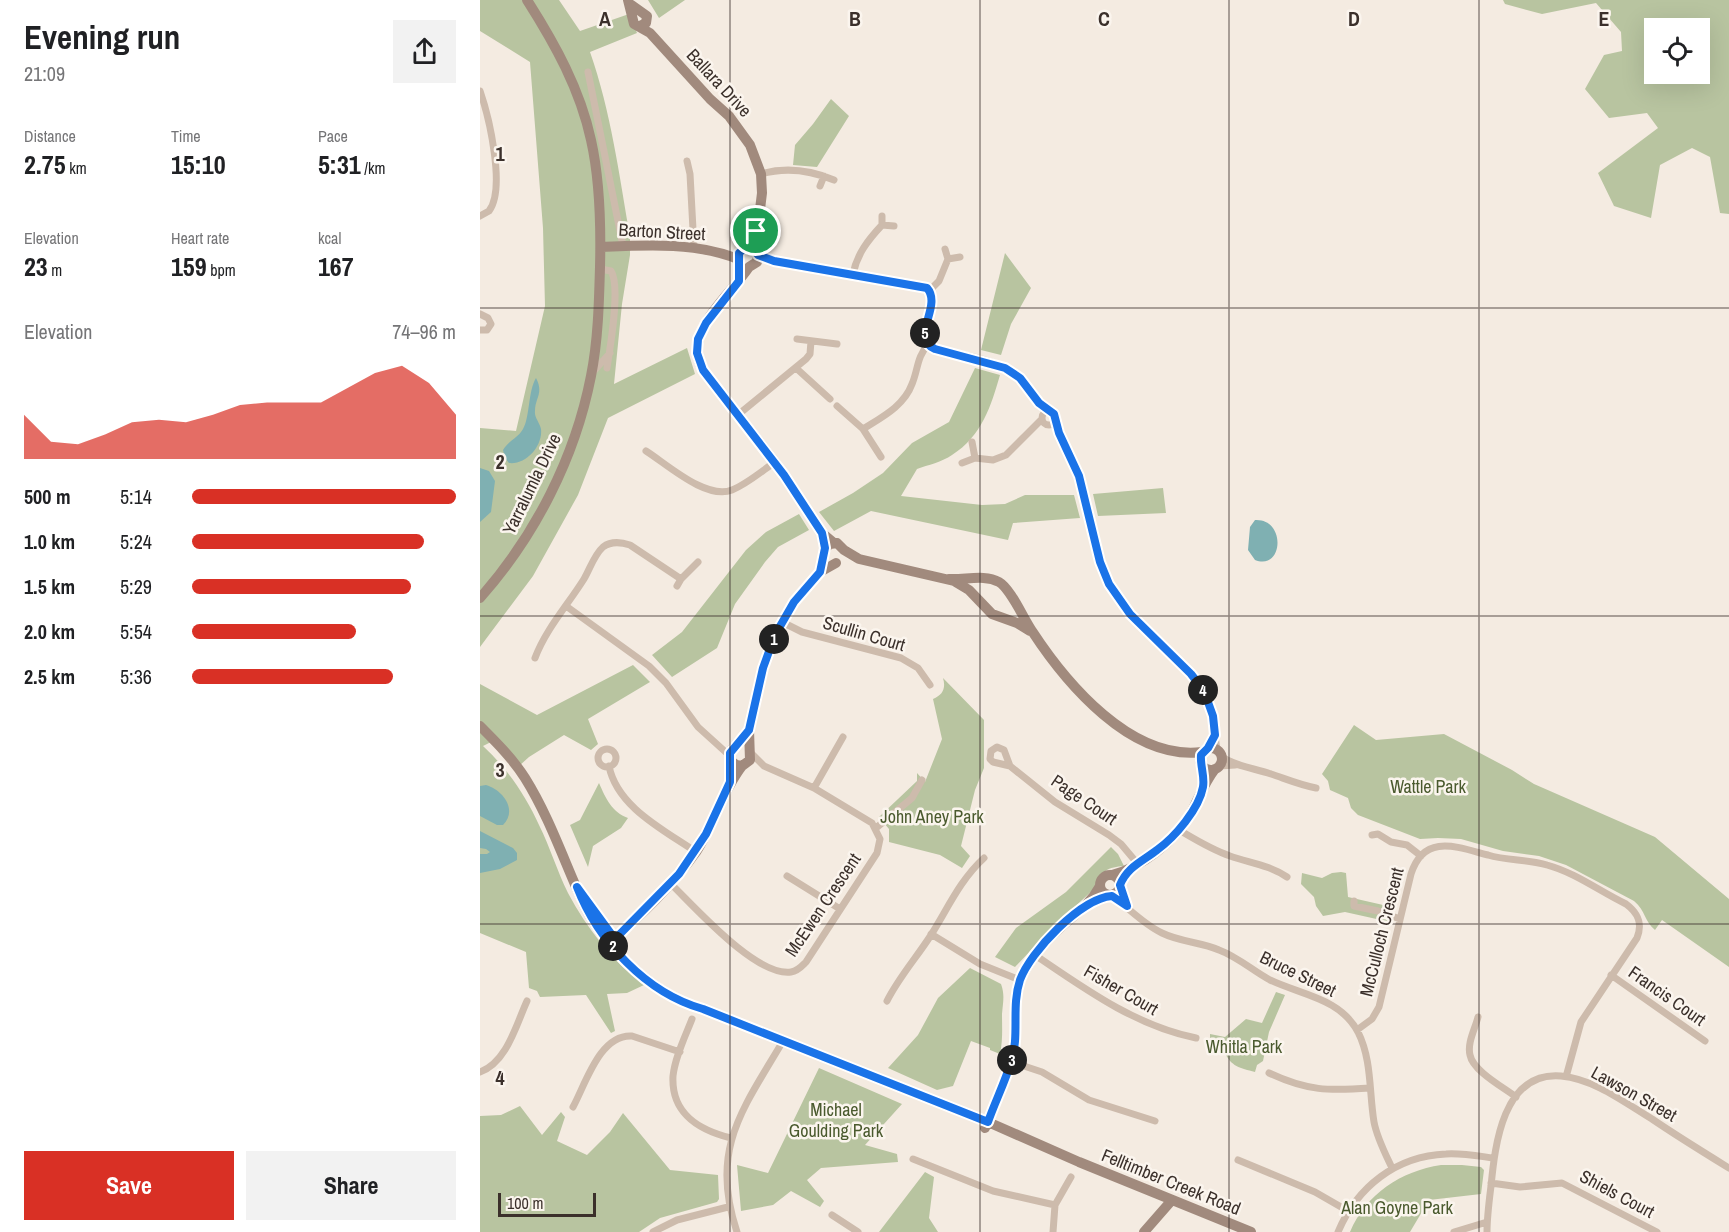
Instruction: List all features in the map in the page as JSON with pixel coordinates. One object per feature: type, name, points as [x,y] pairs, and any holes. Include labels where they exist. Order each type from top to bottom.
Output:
[{"type":"street","name":"Yarralumla Drive","points":[[480,598],[524,541],[553,489],[576,432],[591,374],[597,327],[601,247],[592,142],[576,91],[555,44],[527,0]]},
{"type":"street","name":"Ballara Drive","points":[[629,2],[637,13],[634,24],[644,23],[650,33],[740,130],[757,160],[761,174],[761,207],[756,231],[739,281],[700,331],[697,346],[698,360],[703,370],[776,462],[822,533],[828,548]]},
{"type":"street","points":[[588,72],[623,246]]},
{"type":"street","points":[[480,91],[492,133],[496,195],[489,211],[480,216]]},
{"type":"street","points":[[592,142],[603,146]]},
{"type":"street","points":[[687,161],[694,248]]},
{"type":"street","points":[[761,174],[789,170],[834,180]]},
{"type":"street","points":[[820,186],[824,176]]},
{"type":"street","points":[[853,274],[858,256],[882,225],[882,216]]},
{"type":"street","points":[[882,225],[894,226]]},
{"type":"street","name":"Barton Street","points":[[601,247],[694,248],[921,286],[929,291]]},
{"type":"street","points":[[945,249],[948,259],[939,282],[929,291],[932,299],[924,338],[928,345],[935,349],[1005,368],[1020,378],[1039,403],[1046,419],[1059,433]]},
{"type":"street","points":[[948,259],[960,257]]},
{"type":"street","points":[[600,269],[611,271],[615,280],[607,368]]},
{"type":"street","points":[[480,314],[486,316],[491,322],[488,329],[480,330]]},
{"type":"street","points":[[797,339],[837,344]]},
{"type":"street","points":[[739,414],[810,354],[811,341]]},
{"type":"street","points":[[863,429],[892,411],[902,401],[913,382],[921,352],[928,345]]},
{"type":"street","name":"Yarralumla Drive","points":[[591,374],[610,353]]},
{"type":"street","points":[[796,368],[831,399]]},
{"type":"street","points":[[837,406],[863,429],[881,457]]},
{"type":"street","points":[[962,463],[975,458],[987,460],[1000,458],[1011,451],[1022,437],[1054,414],[1059,433],[1079,476],[1100,562],[1109,584],[1130,614],[1198,681],[1211,708],[1215,735],[1203,788],[1193,810],[1179,830],[1158,850],[1133,866],[1104,878],[1089,903],[1048,939],[1020,980],[1012,1062],[986,1125]]},
{"type":"street","points":[[972,442],[975,458]]},
{"type":"street","points":[[646,451],[703,489],[717,492],[734,489],[776,462]]},
{"type":"street","points":[[535,658],[544,636],[566,606],[600,551],[609,544],[630,545],[679,582],[698,562]]},
{"type":"street","points":[[828,548],[840,545],[859,559],[949,579],[985,578],[1001,583],[1009,592],[1035,636],[1074,686],[1103,716],[1123,730],[1148,743],[1272,774],[1300,785],[1316,788]]},
{"type":"street","points":[[828,548],[827,560],[838,562],[859,559]]},
{"type":"street","points":[[820,572],[828,548]]},
{"type":"street","points":[[612,941],[670,883],[696,852],[730,782],[737,757],[749,730],[763,668],[782,622],[794,602],[820,572],[844,557],[844,550]]},
{"type":"street","points":[[949,579],[966,588],[992,614],[1019,624],[1035,636]]},
{"type":"street","points":[[566,606],[649,666],[666,683],[698,727],[737,757],[814,788],[872,823],[876,828],[912,798],[922,780]]},
{"type":"street","name":"Scullin Court","points":[[782,622],[802,632],[901,658],[918,668],[930,685]]},
{"type":"street","name":"Felltimber Creek Road","points":[[480,727],[507,754],[524,777],[593,920],[632,966],[652,983],[686,1004],[928,1099],[986,1125],[1251,1232]]},
{"type":"street","points":[[737,757],[750,760],[749,730]]},
{"type":"street","points":[[814,788],[843,737]]},
{"type":"street","points":[[737,757],[743,745],[764,766]]},
{"type":"street","points":[[609,766],[617,787],[630,805],[696,852]]},
{"type":"street","name":"Page Court","points":[[1010,766],[1055,802],[1121,844],[1133,866]]},
{"type":"street","name":"McEwen Crescent","points":[[670,883],[737,948],[764,964],[791,972],[802,967],[877,853],[880,839],[876,828]]},
{"type":"street","points":[[1179,830],[1208,847],[1229,856],[1274,868],[1287,877]]},
{"type":"street","points":[[1372,835],[1377,834],[1391,842],[1407,845],[1421,856]]},
{"type":"street","name":"McCulloch Crescent","points":[[1357,1030],[1377,1013],[1414,865],[1421,856],[1434,848],[1453,845],[1497,857],[1544,864],[1568,872],[1626,904],[1634,910],[1638,917],[1640,932],[1581,1022],[1566,1077]]},
{"type":"street","points":[[886,1001],[931,934],[963,880],[984,858]]},
{"type":"street","points":[[1089,903],[1118,892],[1133,866]]},
{"type":"street","points":[[1112,875],[1118,879],[1120,886]]},
{"type":"street","points":[[787,876],[840,909]]},
{"type":"street","points":[[1100,886],[1104,893],[1110,895]]},
{"type":"street","name":"Bruce Street","points":[[1120,886],[1127,906]]},
{"type":"street","name":"Bruce Street","points":[[1110,895],[1127,906],[1146,924],[1162,933],[1222,951],[1270,980],[1325,1001],[1346,1017],[1357,1030],[1367,1057],[1377,1134],[1392,1168]]},
{"type":"street","points":[[1354,901],[1354,906],[1400,919]]},
{"type":"street","points":[[931,934],[980,964],[1020,980]]},
{"type":"street","name":"Fisher Court","points":[[1035,955],[1133,1017],[1163,1030],[1196,1038]]},
{"type":"street","name":"Francis Court","points":[[1611,975],[1705,1041]]},
{"type":"street","points":[[480,1072],[491,1066],[503,1053],[527,1001]]},
{"type":"street","points":[[1478,1017],[1470,1044],[1473,1063],[1479,1070],[1516,1096]]},
{"type":"street","points":[[692,1018],[673,1077],[679,1103],[685,1115],[704,1130],[731,1138]]},
{"type":"street","points":[[573,1107],[604,1048],[614,1039],[625,1035],[632,1036],[680,1052]]},
{"type":"street","points":[[737,1232],[728,1207],[726,1169],[731,1138],[744,1104],[783,1041]]},
{"type":"street","points":[[1012,1062],[1042,1072],[1089,1100],[1155,1121]]},
{"type":"street","points":[[1269,1073],[1308,1088],[1331,1090],[1370,1088]]},
{"type":"street","name":"Lawson Street","points":[[1487,1232],[1493,1158],[1500,1126],[1516,1096],[1539,1079],[1566,1077],[1584,1082],[1618,1098],[1729,1168]]},
{"type":"street","points":[[1338,1232],[1348,1211],[1366,1189],[1392,1168],[1432,1155],[1462,1154],[1493,1158]]},
{"type":"street","points":[[913,1159],[993,1191],[1055,1205]]},
{"type":"street","points":[[1238,1160],[1315,1192],[1348,1211]]},
{"type":"street","points":[[1053,1232],[1055,1205],[1071,1177]]},
{"type":"street","name":"Shiels Court","points":[[1491,1183],[1520,1187],[1562,1183],[1657,1232]]},
{"type":"street","points":[[1144,1232],[1172,1200]]},
{"type":"street","points":[[653,1232],[677,1220],[728,1207]]},
{"type":"street","points":[[832,1215],[858,1232]]},
{"type":"street","points":[[1455,1232],[1487,1222]]},
{"type":"green space","points":[[480,0],[559,0],[580,31],[629,14],[637,33],[590,52],[609,120],[630,237],[630,255],[622,304],[614,384],[687,348],[695,374],[608,418],[578,495],[533,576],[480,647],[480,428],[516,431],[545,306],[543,228],[530,62],[480,31]]},
{"type":"green space","points":[[648,0],[685,0],[659,18]]},
{"type":"green space","points":[[1503,0],[1729,0],[1729,214],[1720,213],[1710,157],[1692,148],[1660,165],[1651,218],[1614,206],[1598,173],[1658,128],[1647,113],[1609,118],[1585,89],[1604,55],[1622,51],[1621,32],[1596,3],[1542,14],[1505,4]]},
{"type":"green space","points":[[831,99],[849,116],[817,167],[793,165],[795,145]]},
{"type":"green space","points":[[1005,253],[1031,288],[1011,324],[1001,355],[981,350]]},
{"type":"green space","points":[[975,368],[1000,375],[984,420],[971,439],[952,455],[917,469],[901,496],[982,505],[1005,504],[1025,495],[1074,495],[1080,518],[1013,523],[1008,540],[871,511],[834,531],[819,512],[883,473],[912,443],[949,422]]},
{"type":"green space","points":[[1163,488],[1166,513],[1098,516],[1093,494]]},
{"type":"green space","points":[[799,514],[809,530],[778,547],[765,562],[735,604],[717,648],[672,677],[652,655],[682,632],[746,550],[766,532]]},
{"type":"green space","points":[[633,665],[650,682],[588,719],[598,744],[591,750],[564,735],[519,766],[495,740],[483,746],[508,773],[528,804],[568,893],[583,919],[611,954],[644,985],[627,993],[607,994],[615,1031],[611,1033],[586,995],[540,997],[537,991],[529,988],[526,952],[480,933],[480,684],[537,715]]},
{"type":"green space","name":"John Aney Park","points":[[943,678],[984,720],[984,768],[975,790],[961,846],[970,856],[962,868],[940,855],[889,842],[889,829],[879,817],[917,781],[917,773],[925,782],[942,739],[933,699],[943,691]]},
{"type":"green space","name":"Wattle Park","points":[[1354,725],[1376,740],[1444,734],[1534,784],[1655,837],[1729,899],[1729,967],[1662,920],[1655,930],[1634,901],[1566,865],[1539,856],[1503,851],[1461,839],[1420,839],[1358,815],[1351,808],[1348,798],[1330,790],[1328,781],[1322,774]]},
{"type":"green space","points":[[599,783],[614,809],[628,818],[621,828],[593,846],[588,867],[570,825],[580,820]]},
{"type":"green space","points":[[1111,847],[1118,854],[1124,866],[1114,867],[1102,874],[1096,887],[1015,967],[995,957],[1016,928],[1066,892]]},
{"type":"green space","points":[[1341,872],[1346,873],[1348,897],[1392,907],[1390,922],[1345,912],[1323,916],[1316,906],[1314,897],[1301,884],[1302,873],[1322,878]]},
{"type":"green space","points":[[970,968],[1001,984],[1003,999],[1000,1054],[971,1041],[953,1086],[937,1090],[888,1068],[918,1035],[938,998]]},
{"type":"green space","name":"Whitla Park","points":[[1276,992],[1285,995],[1269,1032],[1263,1061],[1257,1065],[1255,1072],[1236,1066],[1224,1051],[1210,1046],[1210,1034],[1225,1037],[1246,1019],[1262,1023]]},
{"type":"green space","name":"Michael Goulding Park","points":[[819,1068],[902,1104],[865,1145],[897,1154],[898,1162],[821,1168],[807,1180],[824,1201],[820,1207],[791,1191],[773,1205],[741,1211],[737,1165],[768,1173]]},
{"type":"green space","points":[[520,1106],[542,1135],[561,1112],[565,1117],[557,1141],[587,1155],[610,1132],[623,1113],[670,1170],[718,1175],[719,1199],[717,1202],[660,1218],[639,1232],[480,1232],[480,1116],[501,1115]]},
{"type":"green space","name":"Alan Goyne Park","points":[[1441,1165],[1481,1167],[1484,1170],[1481,1194],[1429,1200],[1410,1232],[1350,1232],[1365,1206],[1386,1187],[1412,1173]]},
{"type":"green space","points":[[925,1172],[934,1177],[929,1218],[938,1232],[879,1232]]},
{"type":"water","points":[[536,378],[539,392],[535,413],[541,429],[539,442],[527,458],[509,463],[503,450],[523,429]]},
{"type":"water","points":[[480,468],[489,471],[495,481],[491,512],[480,522]]},
{"type":"water","points":[[1255,520],[1265,522],[1272,527],[1278,543],[1272,558],[1265,561],[1255,560],[1248,550],[1250,527]]},
{"type":"water","points":[[486,785],[498,791],[509,807],[507,819],[503,825],[497,825],[480,816],[480,786]]},
{"type":"water","points":[[480,831],[513,848],[517,853],[517,860],[500,869],[480,873],[480,854],[490,852],[480,848]]},
{"type":"route","points":[[756,231],[755,250],[758,255],[774,261],[927,288],[932,299],[924,338],[931,348],[995,364],[1020,378],[1039,403],[1055,416],[1059,433],[1079,476],[1100,562],[1109,584],[1140,625],[1198,681],[1211,708],[1215,735],[1201,755],[1203,788],[1199,798],[1188,819],[1179,830],[1158,850],[1129,869],[1120,885],[1127,906],[1109,895],[1089,903],[1048,939],[1020,980],[1012,1062],[988,1122],[686,1004],[668,994],[632,966],[601,933],[585,907],[577,887],[615,939],[687,864],[706,834],[730,782],[732,761],[730,753],[749,730],[763,668],[775,635],[794,602],[820,572],[825,548],[822,533],[776,462],[703,370],[698,360],[697,346],[700,331],[739,281],[738,256],[740,250],[746,247],[756,231]]}]
